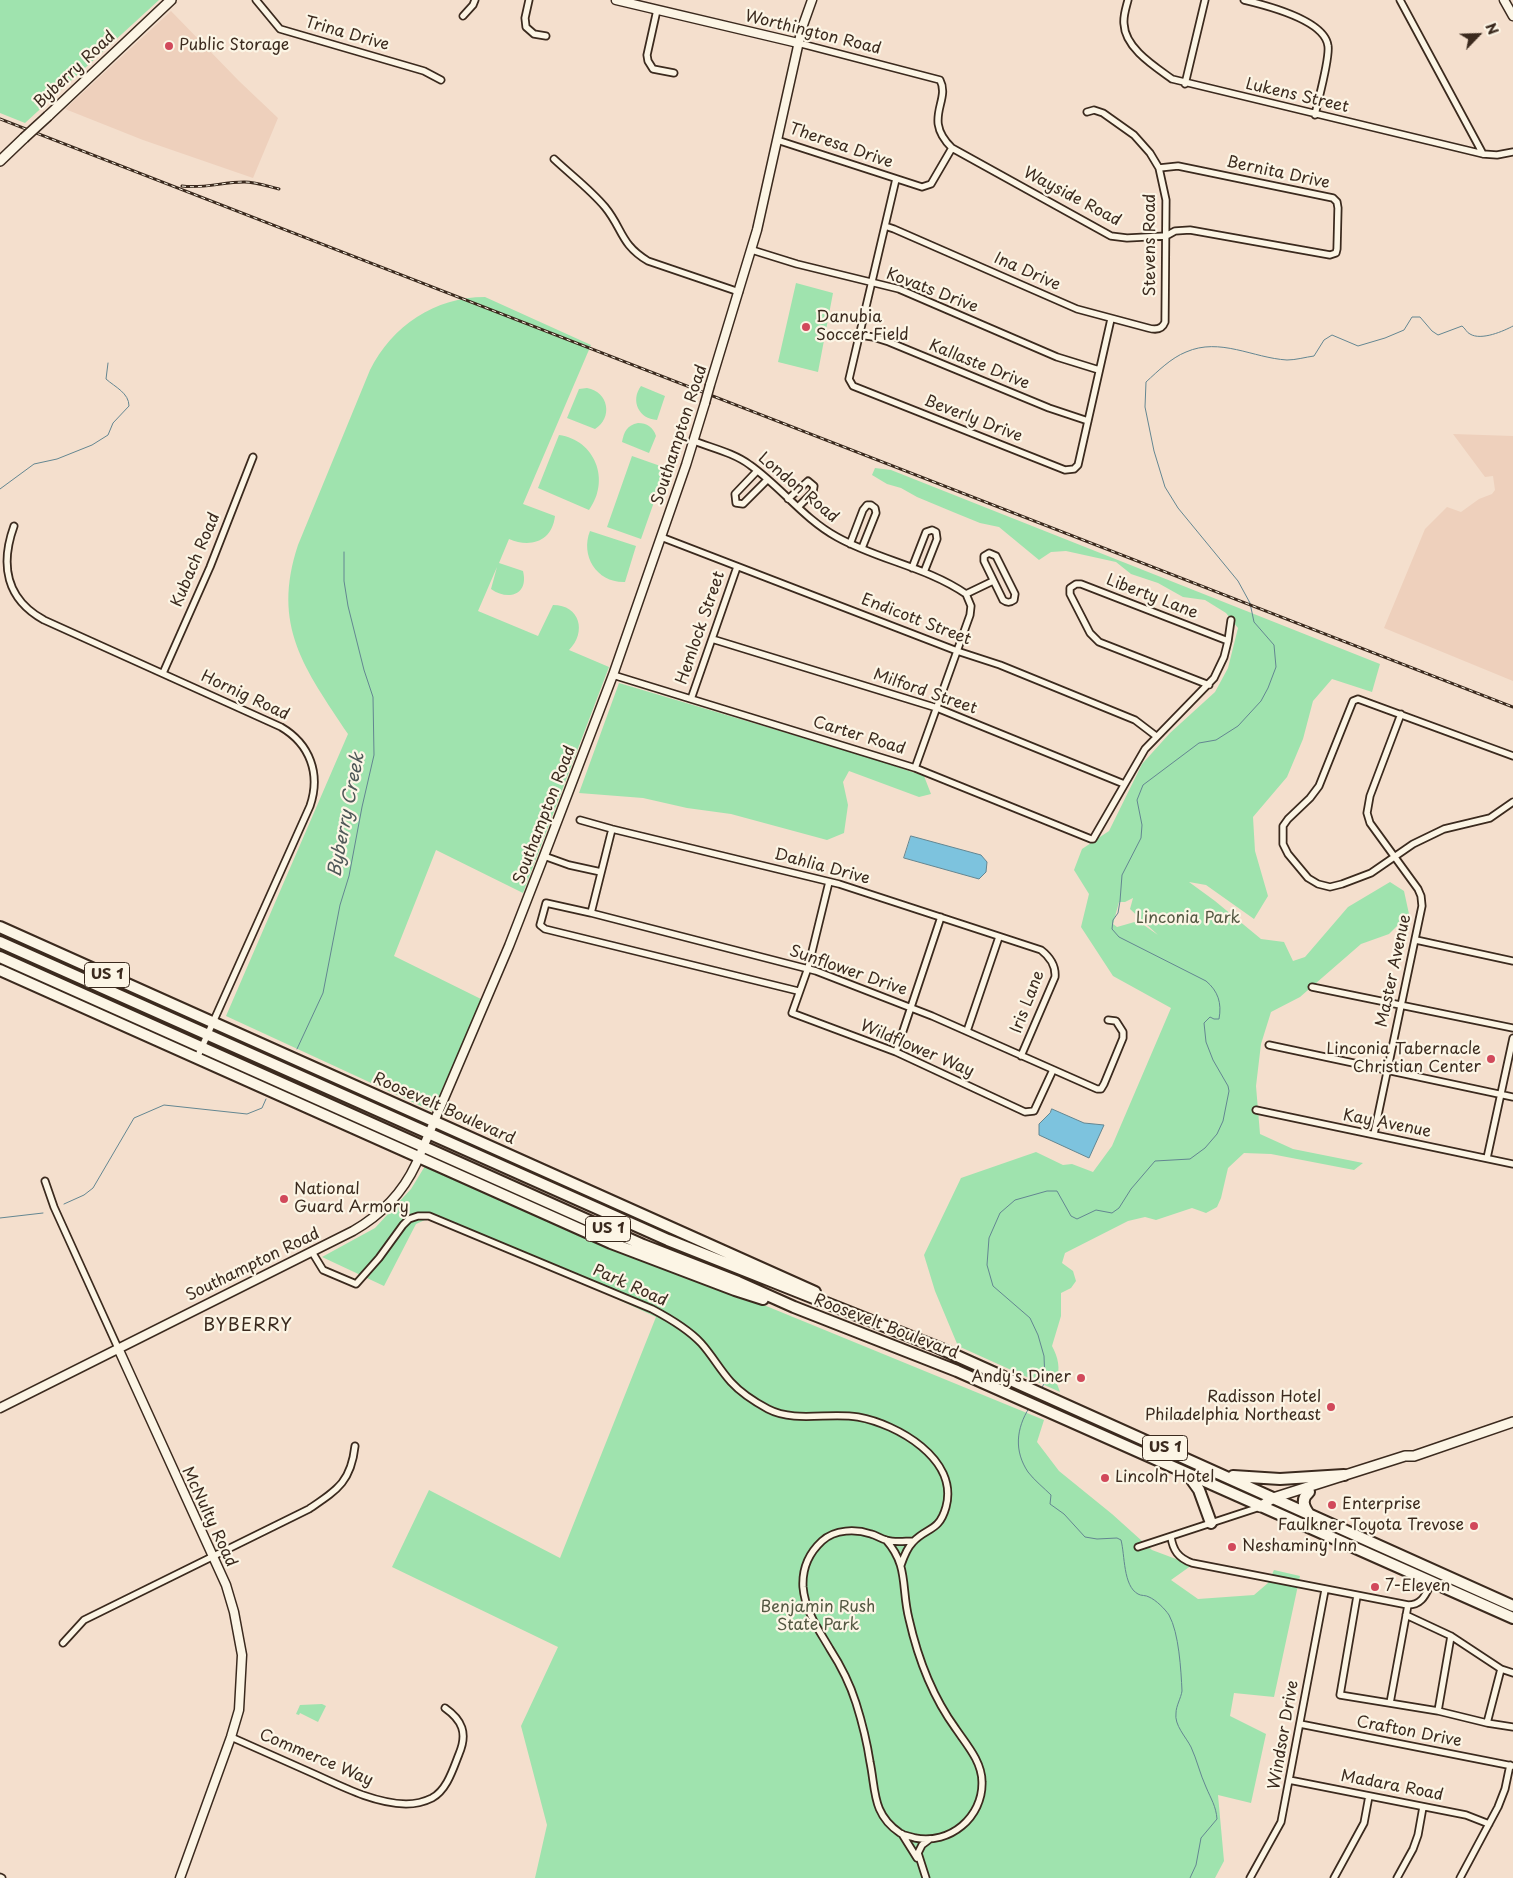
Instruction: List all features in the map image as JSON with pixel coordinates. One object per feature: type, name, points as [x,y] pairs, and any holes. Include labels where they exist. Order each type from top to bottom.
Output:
[{"type":"highway","name":"Roosevelt Boulevard","points":[[0,927],[819,1294],[861,1313],[873,1321]]},
{"type":"highway","name":"Roosevelt Boulevard","points":[[0,942],[668,1240],[937,1346],[1223,1474]]},
{"type":"highway","name":"Roosevelt Boulevard","points":[[0,957],[650,1248],[738,1282],[794,1307],[923,1356],[1036,1405],[1184,1473]]},
{"type":"highway","name":"Roosevelt Boulevard","points":[[0,970],[627,1250],[735,1290],[794,1307]]},
{"type":"highway","points":[[251,1040],[303,1078]]},
{"type":"highway","points":[[245,1080],[298,1090]]},
{"type":"highway","points":[[1184,1473],[1199,1490],[1211,1523]]},
{"type":"highway","name":"US 1","points":[[1184,1473],[1513,1618]]},
{"type":"highway","points":[[1223,1474],[1254,1479],[1280,1480],[1344,1475]]},
{"type":"highway","name":"US 1","points":[[1223,1474],[1513,1606]]},
{"type":"highway","points":[[1309,1492],[1303,1502],[1304,1508],[1309,1514]]},
{"type":"main road","name":"Byberry Road","points":[[0,161],[170,0]]},
{"type":"main road","points":[[1277,1500],[1309,1492],[1406,1461],[1414,1456],[1513,1422]]},
{"type":"main road","points":[[1260,1507],[1344,1475],[1405,1456],[1414,1456]]},
{"type":"street","name":"Trina Drive","points":[[256,0],[280,29],[424,71],[441,80]]},
{"type":"street","points":[[463,16],[475,0]]},
{"type":"street","points":[[529,0],[525,18],[526,28],[534,34],[546,36]]},
{"type":"street","name":"Worthington Road","points":[[616,0],[627,1],[657,10],[798,43],[940,80],[942,84],[938,125],[943,138],[952,148]]},
{"type":"street","name":"Southampton Road","points":[[0,1408],[360,1227],[381,1212],[404,1186],[419,1158],[510,946],[613,675],[661,537],[694,441],[752,250],[798,43],[812,0]]},
{"type":"street","name":"Lukens Street","points":[[1128,0],[1124,21],[1129,40],[1135,49],[1172,79],[1185,84],[1483,154],[1496,155],[1513,152]]},
{"type":"street","points":[[1185,84],[1205,0]]},
{"type":"street","points":[[1244,0],[1294,16],[1319,30],[1326,37],[1328,51],[1315,115]]},
{"type":"street","points":[[1400,0],[1483,154]]},
{"type":"street","points":[[1504,0],[1513,16]]},
{"type":"street","points":[[657,10],[647,55],[648,61],[653,68],[674,73]]},
{"type":"street","name":"Stevens Road","points":[[1087,112],[1094,110],[1104,113],[1134,135],[1150,153],[1159,168],[1166,200],[1164,322],[1161,328]]},
{"type":"street","name":"Theresa Drive","points":[[777,140],[922,187],[929,186],[952,148]]},
{"type":"street","name":"Wayside Road","points":[[952,148],[1110,236],[1127,238],[1166,236],[1175,231],[1190,230],[1304,251]]},
{"type":"street","points":[[554,159],[606,208],[626,242],[639,255],[648,261],[738,292]]},
{"type":"street","name":"Bernita Drive","points":[[1159,168],[1178,166],[1333,198],[1337,202],[1338,208],[1338,249],[1336,253],[1330,255],[1304,251]]},
{"type":"street","name":"Beverly Drive","points":[[896,180],[849,379],[852,386],[1068,470],[1074,469],[1078,465],[1088,421]]},
{"type":"street","name":"Ina Drive","points":[[885,226],[894,228],[1077,309],[1154,329],[1161,328]]},
{"type":"street","name":"Kovats Drive","points":[[752,250],[797,264],[899,290],[1057,357],[1099,370]]},
{"type":"street","points":[[1088,421],[1110,319]]},
{"type":"street","name":"Kallaste Drive","points":[[860,335],[889,342],[1049,408],[1088,421]]},
{"type":"street","name":"London Road","points":[[694,441],[733,456],[757,471],[820,526],[850,544],[924,572],[966,594]]},
{"type":"street","name":"Kubach Road","points":[[163,673],[210,567],[253,456]]},
{"type":"street","points":[[757,471],[735,494],[736,503],[743,504],[766,480]]},
{"type":"street","points":[[788,499],[804,483],[812,482],[814,490],[798,507]]},
{"type":"street","points":[[850,544],[862,510],[867,505],[871,505],[875,508],[876,513],[862,548]]},
{"type":"street","name":"Hornig Road","points":[[14,526],[6,549],[6,566],[11,588],[29,611],[44,620],[287,730],[298,739],[312,762],[315,789],[310,806],[198,1058]]},
{"type":"street","points":[[912,568],[926,532],[932,530],[936,532],[937,539],[924,572]]},
{"type":"street","name":"Endicott Street","points":[[661,537],[957,651],[1000,665],[1135,720],[1156,736]]},
{"type":"street","points":[[989,553],[996,556],[1015,594],[1014,600],[1009,602],[1003,600],[993,581],[984,562],[984,556],[989,553]]},
{"type":"street","name":"Hemlock Street","points":[[691,699],[737,567]]},
{"type":"street","points":[[915,768],[971,610],[966,594],[993,581]]},
{"type":"street","name":"Liberty Lane","points":[[1209,685],[1099,642],[1090,633],[1070,592],[1070,588],[1076,584],[1081,584],[1228,641]]},
{"type":"street","points":[[1124,784],[1141,755],[1156,736],[1209,685],[1218,671],[1228,641],[1230,620]]},
{"type":"street","name":"Milford Street","points":[[712,639],[937,708],[1124,784]]},
{"type":"street","name":"Carter Road","points":[[613,675],[915,768],[1091,839],[1093,839],[1124,784]]},
{"type":"street","points":[[1513,756],[1362,699],[1353,701],[1319,786],[1283,826],[1283,844],[1288,854],[1308,878],[1318,884],[1330,887],[1371,873],[1413,844],[1444,829],[1490,818],[1513,802]]},
{"type":"street","name":"Master Avenue","points":[[1374,1134],[1422,906],[1418,889],[1370,822],[1367,812],[1370,796],[1402,714]]},
{"type":"street","name":"Dahlia Drive","points":[[580,820],[829,882],[1041,950],[1051,959]]},
{"type":"street","points":[[592,913],[600,872],[612,829]]},
{"type":"street","points":[[544,856],[569,865],[600,872]]},
{"type":"street","points":[[798,991],[808,968],[829,882]]},
{"type":"street","name":"Sunflower Drive","points":[[798,991],[545,930],[540,925],[546,904],[592,913],[808,968],[849,982],[967,1031],[1097,1090],[1101,1089],[1123,1038],[1123,1032],[1116,1021],[1108,1020]]},
{"type":"street","points":[[896,1052],[940,917]]},
{"type":"street","points":[[967,1031],[999,937]]},
{"type":"street","points":[[1416,940],[1513,961]]},
{"type":"street","name":"Iris Lane","points":[[1021,1056],[1055,977],[1056,970],[1051,959]]},
{"type":"street","points":[[1312,987],[1513,1028]]},
{"type":"street","name":"Wildflower Way","points":[[798,991],[792,1013],[896,1052],[1025,1112],[1030,1113],[1034,1111],[1053,1070]]},
{"type":"street","points":[[1487,1158],[1513,1038]]},
{"type":"street","points":[[1268,1045],[1513,1097]]},
{"type":"street","name":"Kay Avenue","points":[[1256,1110],[1513,1164]]},
{"type":"street","name":"McNulty Road","points":[[45,1181],[54,1207],[226,1585],[234,1612],[242,1655],[239,1710],[180,1878]]},
{"type":"street","name":"Park Road","points":[[312,1252],[323,1270],[356,1284],[379,1258],[403,1224],[418,1216],[429,1216],[652,1309],[700,1342],[731,1382],[748,1397],[770,1410],[795,1416],[837,1415],[858,1417],[884,1425],[900,1433],[929,1454],[940,1465],[946,1480],[948,1496],[942,1517],[936,1525],[914,1541]]},
{"type":"street","points":[[63,1643],[84,1620],[309,1509],[328,1496],[343,1482],[353,1465],[355,1446]]},
{"type":"street","points":[[1138,1547],[1260,1507]]},
{"type":"street","points":[[914,1541],[886,1540],[873,1534],[856,1530],[839,1532],[824,1538],[811,1553],[804,1567],[803,1588],[808,1610],[843,1673],[855,1700],[869,1756],[872,1785],[878,1809],[884,1818],[902,1834],[920,1861]]},
{"type":"street","points":[[1171,1537],[1177,1554],[1192,1563],[1408,1605],[1415,1604],[1423,1599],[1432,1582]]},
{"type":"street","points":[[886,1540],[895,1551],[902,1565],[908,1616],[922,1668],[948,1718],[980,1767],[982,1781],[981,1797],[974,1813],[963,1826],[945,1836],[930,1839],[902,1834]]},
{"type":"street","points":[[902,1565],[906,1552],[914,1541]]},
{"type":"street","name":"Windsor Drive","points":[[1250,1878],[1281,1822],[1325,1590]]},
{"type":"street","points":[[1357,1596],[1340,1695],[1438,1711],[1487,1723],[1513,1727]]},
{"type":"street","points":[[1390,1703],[1408,1605]]},
{"type":"street","points":[[1406,1615],[1451,1636],[1501,1670],[1513,1673]]},
{"type":"street","points":[[1438,1711],[1451,1636]]},
{"type":"street","points":[[1487,1723],[1501,1670]]},
{"type":"street","name":"Commerce Way","points":[[231,1737],[346,1788],[380,1799],[406,1804],[422,1802],[433,1798],[443,1789],[460,1752],[464,1736],[461,1723],[456,1716],[445,1708]]},
{"type":"street","name":"Crafton Drive","points":[[1300,1724],[1511,1766]]},
{"type":"street","points":[[1460,1878],[1503,1795],[1511,1766]]},
{"type":"street","name":"Madara Road","points":[[1289,1780],[1466,1815],[1488,1824]]},
{"type":"street","points":[[1334,1878],[1364,1822],[1369,1796]]},
{"type":"street","points":[[1397,1878],[1415,1842],[1423,1807]]},
{"type":"street","points":[[926,1878],[918,1853],[922,1845],[930,1839]]},
{"type":"shaded area","name":"Public Storage","points":[[171,11],[278,118],[253,178],[143,140],[65,109]]},
{"type":"shaded area","points":[[1453,434],[1513,436],[1513,681],[1384,628],[1425,529],[1447,507],[1461,512],[1479,499],[1492,494],[1495,490],[1493,476],[1485,477]]},
{"type":"green space","points":[[0,0],[159,0],[25,123],[0,113]]},
{"type":"green space","name":"Danubia Soccer Field","points":[[796,283],[833,293],[818,372],[778,362]]},
{"type":"green space","points":[[485,297],[591,345],[523,504],[555,516],[553,525],[550,532],[539,541],[525,543],[509,539],[499,563],[523,571],[523,586],[516,594],[510,595],[504,595],[491,589],[497,567],[478,611],[538,636],[553,605],[562,606],[575,614],[578,621],[578,635],[575,643],[569,650],[609,667],[523,893],[436,850],[394,956],[483,1000],[432,1111],[226,1016],[348,734],[318,688],[297,646],[288,600],[291,574],[298,545],[370,370],[379,354],[403,328],[432,308],[467,298]]},
{"type":"green space","points":[[641,386],[665,396],[657,420],[645,416],[638,408],[636,398]]},
{"type":"green space","points":[[587,388],[594,390],[600,395],[606,406],[604,419],[595,429],[567,418],[579,389]]},
{"type":"green space","points":[[638,423],[649,426],[656,436],[649,453],[622,442],[624,435],[631,425]]},
{"type":"green space","points":[[559,435],[572,438],[582,445],[596,463],[599,474],[599,486],[596,498],[589,510],[538,488]]},
{"type":"green space","points":[[632,456],[666,468],[641,539],[607,527]]},
{"type":"green space","name":"Linconia Park","points":[[875,468],[891,470],[1380,664],[1372,692],[1332,679],[1313,701],[1303,739],[1287,777],[1253,817],[1255,851],[1268,896],[1254,919],[1206,885],[1189,882],[1261,939],[1284,942],[1293,961],[1305,957],[1348,907],[1390,882],[1404,891],[1409,914],[1389,934],[1361,944],[1300,997],[1271,1012],[1261,1044],[1256,1086],[1260,1134],[1293,1149],[1363,1163],[1354,1170],[1271,1154],[1244,1153],[1228,1168],[1217,1207],[1206,1213],[1192,1208],[1156,1220],[1145,1217],[1128,1221],[1065,1253],[1062,1263],[1073,1271],[1076,1281],[1071,1288],[1061,1293],[1061,1316],[1052,1346],[1058,1363],[1056,1381],[1060,1392],[958,1346],[935,1291],[924,1255],[961,1178],[1036,1152],[1063,1165],[1072,1164],[1093,1172],[1112,1146],[1171,1008],[1113,976],[1081,927],[1089,894],[1074,870],[1082,849],[1109,831],[1142,764],[1170,733],[1215,692],[1228,668],[1238,628],[1226,613],[1205,600],[1183,597],[1158,583],[1131,574],[1116,562],[1066,551],[1051,552],[1039,560],[999,527],[980,523],[953,512],[901,488],[887,484],[872,475]],"holes":[[[1133,898],[1130,909],[1158,935],[1138,921],[1117,927],[1113,924],[1119,902],[1125,902]]]},
{"type":"green space","points":[[590,531],[636,546],[625,582],[606,578],[593,566],[587,550],[587,540]]},
{"type":"green space","points":[[619,683],[871,758],[924,776],[931,794],[919,797],[849,771],[843,782],[848,805],[844,833],[827,840],[731,814],[687,808],[643,798],[579,793]]},
{"type":"green space","name":"Benjamin Rush State Park","points":[[425,1166],[1044,1420],[1037,1442],[1059,1471],[1112,1514],[1152,1550],[1192,1565],[1171,1580],[1198,1599],[1254,1595],[1268,1583],[1274,1570],[1300,1576],[1274,1697],[1234,1693],[1230,1716],[1266,1734],[1251,1803],[1218,1795],[1224,1861],[1215,1878],[535,1878],[547,1825],[521,1726],[558,1647],[392,1567],[429,1490],[560,1558],[656,1317],[436,1215],[416,1224],[384,1286],[322,1257],[375,1228],[411,1189]]},
{"type":"green space","points":[[322,1704],[326,1706],[318,1722],[300,1713],[299,1715],[296,1714],[300,1705]]},
{"type":"water","points":[[911,836],[981,855],[987,862],[986,872],[979,879],[904,858]]},
{"type":"water","points":[[1052,1109],[1084,1123],[1104,1125],[1089,1158],[1039,1135],[1039,1124]]},
{"type":"waterway","points":[[1042,1388],[1045,1381],[1044,1356],[1038,1335],[1030,1318],[993,1286],[987,1265],[989,1238],[1000,1213],[1015,1200],[1047,1191],[1057,1191],[1071,1216],[1077,1219],[1096,1210],[1112,1213],[1119,1208],[1131,1189],[1155,1161],[1190,1159],[1205,1148],[1217,1134],[1223,1121],[1229,1091],[1206,1042],[1204,1023],[1210,1017],[1219,1019],[1220,1008],[1216,993],[1206,981],[1119,937],[1112,929],[1113,920],[1118,913],[1122,875],[1141,838],[1142,825],[1137,800],[1143,785],[1199,743],[1216,740],[1238,726],[1261,701],[1276,667],[1274,645],[1254,622],[1250,603],[1238,581],[1178,508],[1165,487],[1154,451],[1145,407],[1146,382],[1175,358],[1199,348],[1224,347],[1290,360],[1314,356],[1324,340],[1332,335],[1358,346],[1385,338],[1404,330],[1412,317],[1420,317],[1438,335],[1462,326],[1470,334],[1486,336],[1513,326]]},
{"type":"waterway","points":[[0,489],[34,464],[57,459],[92,445],[108,435],[113,423],[129,406],[127,397],[106,379],[108,363]]},
{"type":"waterway","name":"Byberry Creek","points":[[297,1049],[323,993],[340,905],[349,876],[374,755],[373,697],[364,670],[348,606],[344,581],[344,552]]},
{"type":"waterway","name":"Byberry Creek","points":[[64,1204],[84,1195],[93,1188],[134,1118],[164,1105],[247,1114],[262,1108],[266,1099]]},
{"type":"waterway","name":"Byberry Creek","points":[[0,1218],[43,1213]]},
{"type":"waterway","points":[[1029,1408],[1021,1424],[1018,1440],[1020,1456],[1028,1472],[1051,1495],[1050,1504],[1064,1514],[1085,1537],[1097,1539],[1117,1538],[1121,1540],[1125,1570],[1133,1590],[1138,1594],[1155,1600],[1169,1615],[1172,1623],[1179,1652],[1182,1691],[1176,1710],[1177,1722],[1193,1752],[1214,1806],[1217,1819],[1201,1838],[1196,1865],[1190,1878]]},
{"type":"railway","points":[[0,119],[1513,707]]},
{"type":"railway","points":[[182,186],[198,187],[244,182],[257,183],[279,189]]},
{"type":"place","name":"Public Storage","points":[[169,46]]},
{"type":"place","name":"Danubia Soccer Field","points":[[806,327]]},
{"type":"place","name":"Linconia Tabernacle Christian Center","points":[[1491,1059]]},
{"type":"place","name":"National Guard Armory","points":[[284,1199]]},
{"type":"place","name":"Andy's Diner","points":[[1081,1378]]},
{"type":"place","name":"Radisson Hotel Philadelphia Northeast","points":[[1331,1407]]},
{"type":"place","name":"Lincoln Hotel","points":[[1105,1478]]},
{"type":"place","name":"Enterprise","points":[[1332,1505]]},
{"type":"place","name":"Faulkner Toyota Trevose","points":[[1474,1526]]},
{"type":"place","name":"Neshaminy Inn","points":[[1232,1547]]},
{"type":"place","name":"7-Eleven","points":[[1375,1587]]},
{"type":"district","name":"BYBERRY","points":[[248,1326]]}]
